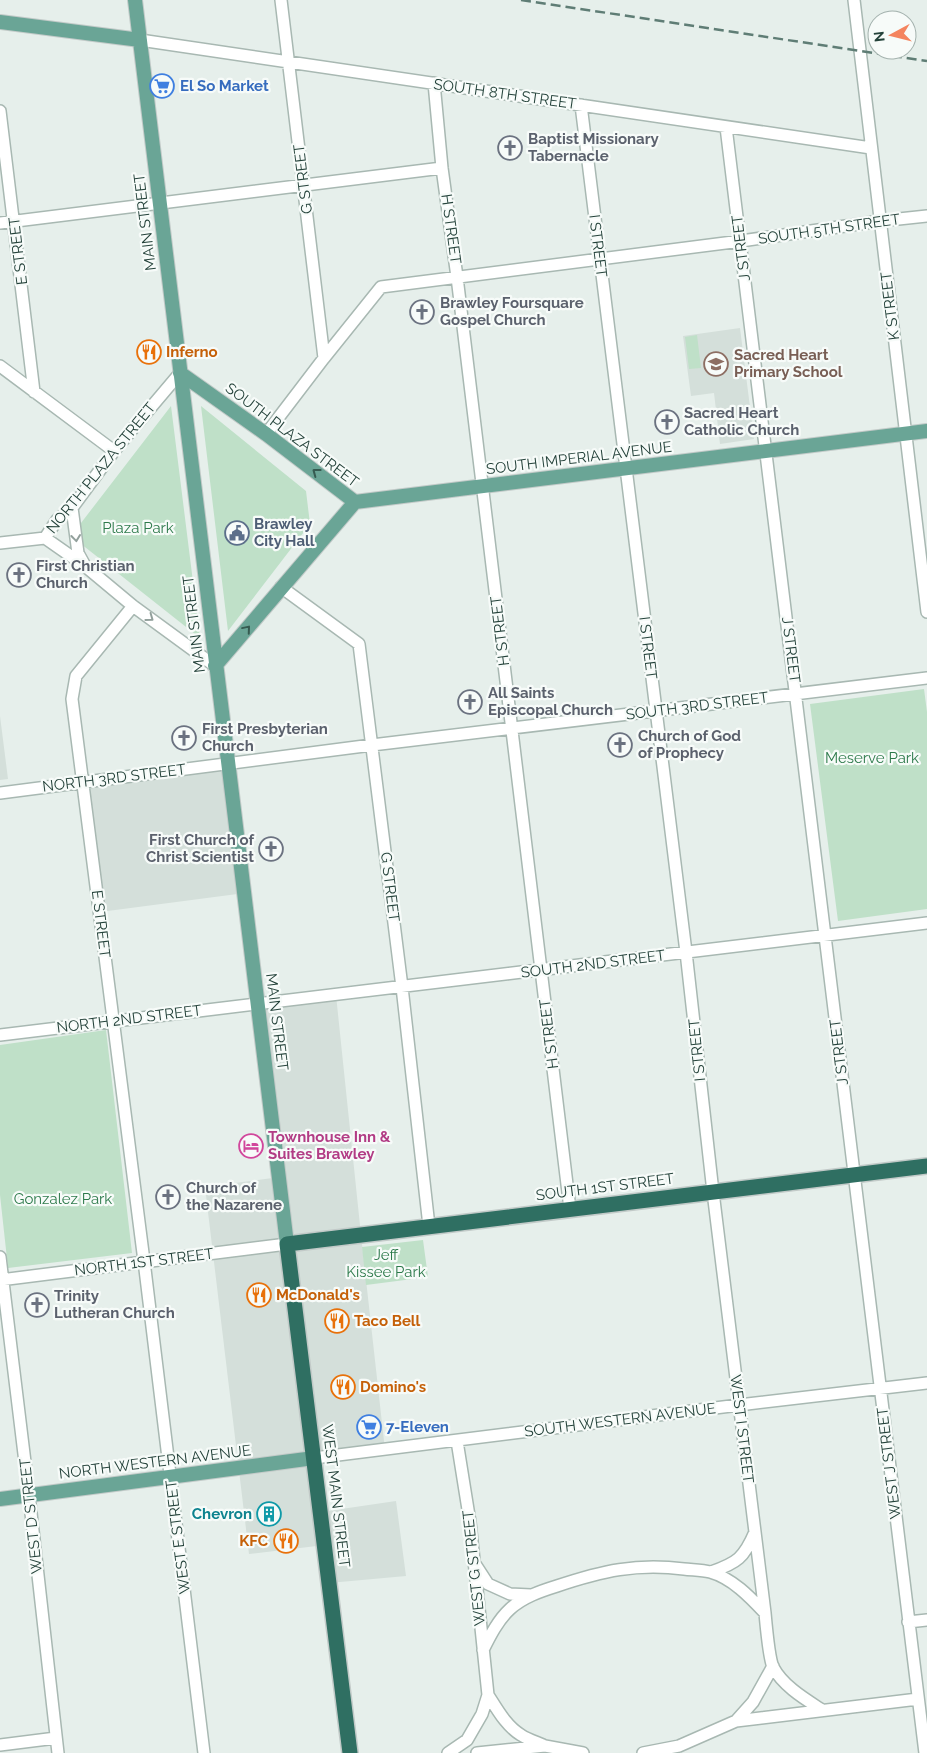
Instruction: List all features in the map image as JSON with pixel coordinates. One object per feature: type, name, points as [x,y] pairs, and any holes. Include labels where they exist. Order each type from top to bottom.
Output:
[{"type":"highway","name":"SOUTH 1ST STREET","points":[[287,1244],[927,1166]]},
{"type":"highway","name":"WEST MAIN STREET","points":[[287,1244],[350,1753]]},
{"type":"main road","name":"MAIN STREET","points":[[135,0],[287,1244]]},
{"type":"main road","points":[[0,22],[140,40]]},
{"type":"main road","name":"SOUTH PLAZA STREET","points":[[180,373],[266,434],[355,502],[215,666]]},
{"type":"main road","name":"SOUTH IMPERIAL AVENUE","points":[[355,502],[927,431]]},
{"type":"main road","name":"NORTH WESTERN AVENUE","points":[[0,1499],[314,1458]]},
{"type":"street","name":"G STREET","points":[[281,0],[324,358]]},
{"type":"street","name":"K STREET","points":[[854,0],[906,434],[924,556],[927,612]]},
{"type":"street","name":"SOUTH 8TH STREET","points":[[140,40],[871,148]]},
{"type":"street","name":"H STREET","points":[[434,83],[442,168],[483,486],[570,1210]]},
{"type":"street","name":"I STREET","points":[[581,105],[686,952],[713,1192]]},
{"type":"street","name":"E STREET","points":[[0,119],[34,392]]},
{"type":"street","name":"J STREET","points":[[726,126],[854,1174]]},
{"type":"street","points":[[0,223],[442,168]]},
{"type":"street","name":"SOUTH 5TH STREET","points":[[266,434],[380,287],[741,242],[880,220],[927,216]]},
{"type":"street","points":[[0,366],[114,451]]},
{"type":"street","name":"NORTH PLAZA STREET","points":[[180,373],[114,451],[72,508],[57,520],[45,538],[85,566],[133,606],[215,666]]},
{"type":"street","points":[[72,508],[78,553],[85,566]]},
{"type":"street","points":[[0,543],[45,538]]},
{"type":"street","name":"G STREET","points":[[282,587],[359,644],[430,1226]]},
{"type":"street","name":"E STREET","points":[[133,606],[76,676],[72,700],[144,1261]]},
{"type":"street","name":"SOUTH 3RD STREET","points":[[228,763],[927,678]]},
{"type":"street","name":"NORTH 3RD STREET","points":[[0,793],[228,763]]},
{"type":"street","name":"SOUTH 2ND STREET","points":[[258,1004],[927,923]]},
{"type":"street","name":"NORTH 2ND STREET","points":[[0,1035],[258,1004]]},
{"type":"street","name":"WEST J STREET","points":[[854,1174],[925,1753]]},
{"type":"street","name":"WEST I STREET","points":[[713,1192],[773,1666]]},
{"type":"street","name":"NORTH 1ST STREET","points":[[1,1280],[287,1244]]},
{"type":"street","name":"WEST D STREET","points":[[0,1257],[1,1280],[29,1495],[58,1753]]},
{"type":"street","name":"WEST E STREET","points":[[144,1261],[204,1753]]},
{"type":"street","name":"SOUTH WESTERN AVENUE","points":[[314,1458],[927,1383]]},
{"type":"street","name":"WEST G STREET","points":[[448,1753],[467,1740],[482,1714],[488,1695],[470,1522],[457,1441]]},
{"type":"street","points":[[711,1572],[732,1565],[748,1550],[755,1531]]},
{"type":"street","points":[[473,1560],[488,1584],[510,1594],[531,1595]]},
{"type":"street","points":[[483,1650],[495,1626],[510,1609],[531,1595],[592,1574],[618,1569],[653,1566],[711,1572],[729,1581],[765,1613]]},
{"type":"street","points":[[908,1622],[927,1620]]},
{"type":"street","points":[[736,1721],[753,1702],[773,1666],[785,1682],[802,1698],[822,1710]]},
{"type":"street","name":"WEST G STREET","points":[[488,1695],[503,1718],[516,1731],[545,1746]]},
{"type":"street","points":[[643,1753],[676,1749],[736,1721],[918,1699]]},
{"type":"street","points":[[0,1745],[56,1738]]},
{"type":"street","points":[[477,1753],[545,1746],[583,1753]]},
{"type":"shaded area","name":"Sacred Heart Primary School","points":[[740,328],[754,439],[720,444],[714,393],[691,396],[683,336]]},
{"type":"shaded area","points":[[0,716],[8,779],[0,780]]},
{"type":"shaded area","points":[[229,763],[245,893],[100,912],[83,781]]},
{"type":"shaded area","points":[[336,995],[385,1450],[315,1458],[321,1512],[396,1501],[406,1576],[329,1583],[325,1545],[249,1554],[205,1187],[280,1177],[258,1004]]},
{"type":"green space","points":[[697,335],[701,368],[689,369],[685,337]]},
{"type":"green space","name":"Plaza Park","points":[[171,406],[200,638],[71,536]]},
{"type":"green space","name":"Plaza Park","points":[[201,406],[306,491],[310,524],[228,631]]},
{"type":"green space","name":"Meserve Park","points":[[924,689],[927,712],[927,909],[838,921],[810,704]]},
{"type":"green space","name":"Gonzalez Park","points":[[106,1030],[132,1253],[8,1268],[0,1195],[0,1045]]},
{"type":"green space","name":"Jeff Kissee Park","points":[[423,1240],[428,1277],[366,1285],[362,1247]]},
{"type":"railway","points":[[521,0],[927,61]]},
{"type":"place","name":"El So Market","points":[[162,86]]},
{"type":"place","name":"Baptist Missionary Tabernacle","points":[[510,148]]},
{"type":"place","name":"Brawley Foursquare Gospel Church","points":[[422,312]]},
{"type":"place","name":"Inferno","points":[[149,352]]},
{"type":"place","name":"Sacred Heart Primary School","points":[[716,364]]},
{"type":"place","name":"Sacred Heart Catholic Church","points":[[667,422]]},
{"type":"place","name":"Brawley City Hall","points":[[237,533]]},
{"type":"place","name":"First Christian Church","points":[[19,575]]},
{"type":"place","name":"All Saints Episcopal Church","points":[[470,702]]},
{"type":"place","name":"First Presbyterian Church","points":[[184,738]]},
{"type":"place","name":"Church of God of Prophecy","points":[[620,745]]},
{"type":"place","name":"First Church of Christ Scientist","points":[[271,849]]},
{"type":"place","name":"Townhouse Inn & Suites Brawley","points":[[251,1146]]},
{"type":"place","name":"Church of the Nazarene","points":[[168,1197]]},
{"type":"place","name":"McDonald's","points":[[259,1295]]},
{"type":"place","name":"Trinity Lutheran Church","points":[[37,1305]]},
{"type":"place","name":"Taco Bell","points":[[337,1321]]},
{"type":"place","name":"Domino's","points":[[343,1387]]},
{"type":"place","name":"7-Eleven","points":[[369,1427]]},
{"type":"place","name":"Chevron","points":[[269,1514]]},
{"type":"place","name":"KFC","points":[[286,1541]]}]
